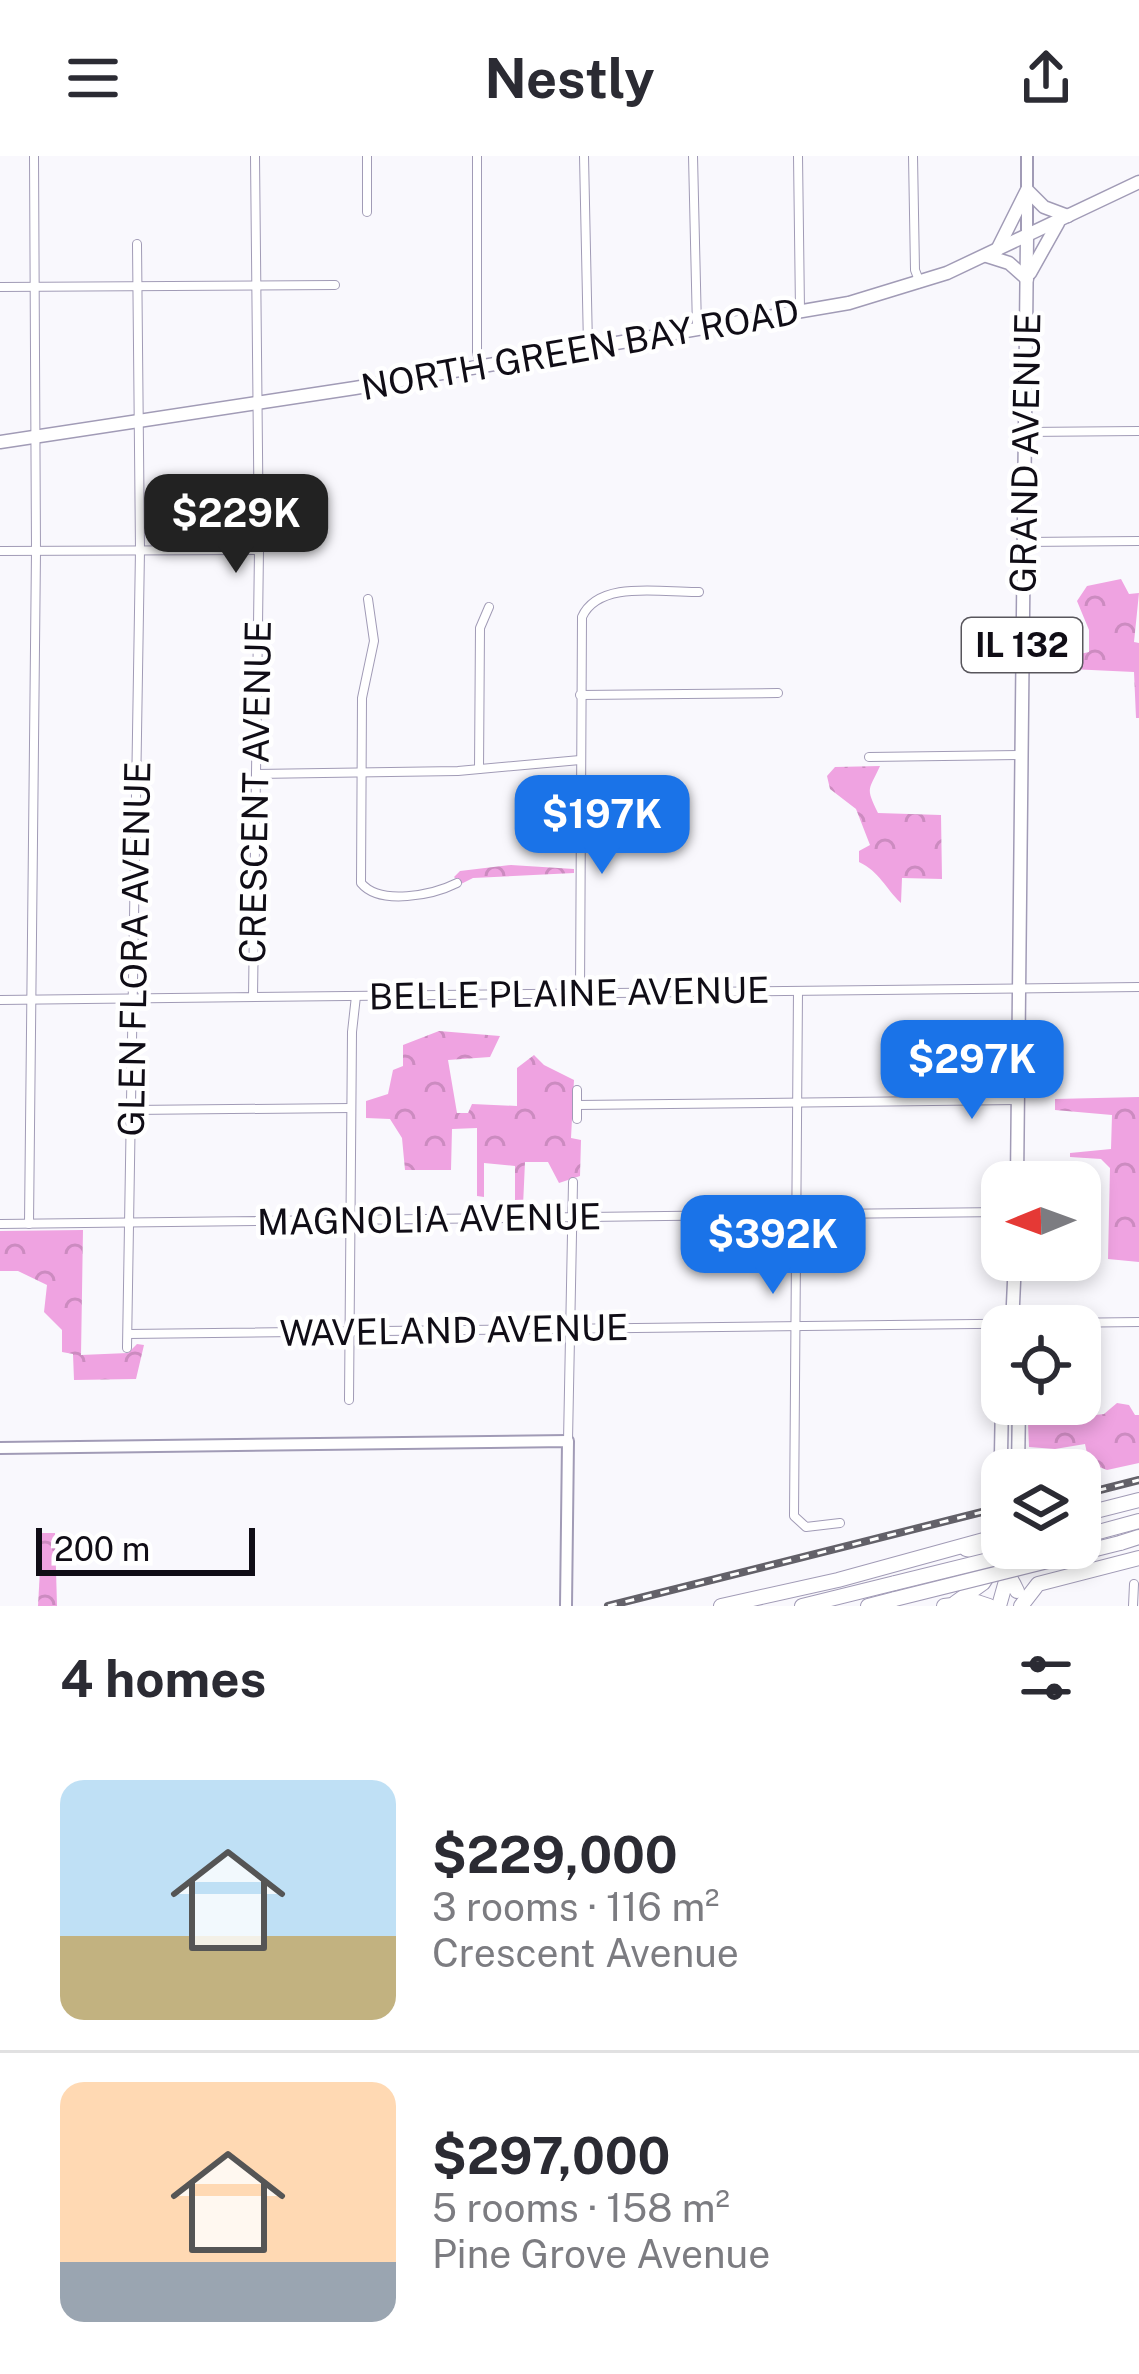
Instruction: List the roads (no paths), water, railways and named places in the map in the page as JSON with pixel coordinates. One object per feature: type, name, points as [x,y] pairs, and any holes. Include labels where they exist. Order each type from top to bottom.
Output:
[{"type":"highway","points":[[1101,1510],[1139,1500]]},
{"type":"highway","points":[[802,1606],[895,1591],[1121,1534],[1139,1521]]},
{"type":"highway","points":[[1101,1535],[1139,1537]]},
{"type":"highway","points":[[961,1548],[981,1551]]},
{"type":"highway","points":[[721,1606],[961,1548],[981,1549]]},
{"type":"highway","points":[[1011,1569],[1018,1601],[1038,1584],[1139,1558]]},
{"type":"highway","points":[[868,1606],[895,1591],[981,1565]]},
{"type":"highway","points":[[950,1604],[983,1583],[993,1569]]},
{"type":"highway","points":[[999,1606],[1004,1569]]},
{"type":"highway","points":[[1027,1569],[1055,1578]]},
{"type":"highway","points":[[751,1606],[838,1580]]},
{"type":"highway","points":[[950,1604],[989,1606]]},
{"type":"main road","name":"NORTH GREEN BAY ROAD","points":[[0,442],[481,368],[868,299],[991,254],[1139,182]]},
{"type":"main road","points":[[1027,190],[1063,219],[1027,279],[991,254],[1027,190]]},
{"type":"main road","name":"GRAND AVENUE","points":[[1017,1161],[1027,237]]},
{"type":"street","points":[[29,1224],[36,550],[34,156]]},
{"type":"street","name":"CRESCENT AVENUE","points":[[253,997],[259,550],[254,156]]},
{"type":"street","points":[[367,156],[367,212]]},
{"type":"street","points":[[477,156],[481,368]]},
{"type":"street","points":[[584,156],[588,349]]},
{"type":"street","points":[[693,156],[697,330]]},
{"type":"street","points":[[798,156],[800,311]]},
{"type":"street","points":[[914,156],[915,270],[920,283]]},
{"type":"street","name":"GRAND AVENUE","points":[[1027,156],[1027,237]]},
{"type":"street","name":"GLEN FLORA AVENUE","points":[[127,1348],[140,550],[137,244]]},
{"type":"street","points":[[0,287],[335,285]]},
{"type":"street","points":[[1025,433],[1139,431]]},
{"type":"street","points":[[1024,542],[1139,541]]},
{"type":"street","points":[[0,551],[259,550]]},
{"type":"street","points":[[580,993],[581,621],[585,609],[608,593],[699,592]]},
{"type":"street","points":[[368,599],[374,657],[362,698],[360,876],[365,889],[378,894],[422,894],[457,884]]},
{"type":"street","points":[[479,769],[480,628],[489,607]]},
{"type":"street","points":[[580,695],[778,693]]},
{"type":"street","points":[[869,757],[1021,755]]},
{"type":"street","points":[[256,774],[479,769],[580,760]]},
{"type":"street","name":"BELLE PLAINE AVENUE","points":[[0,1000],[1139,987]]},
{"type":"street","points":[[798,991],[794,1516],[806,1527],[840,1523]]},
{"type":"street","points":[[349,1400],[356,996]]},
{"type":"street","points":[[577,1090],[577,1119]]},
{"type":"street","points":[[577,1105],[1018,1100]]},
{"type":"street","points":[[131,1109],[351,1108]]},
{"type":"street","points":[[566,1606],[573,1182]]},
{"type":"street","name":"MAGNOLIA AVENUE","points":[[0,1224],[981,1212]]},
{"type":"street","name":"WAVELAND AVENUE","points":[[1101,1323],[1139,1322]]},
{"type":"street","name":"WAVELAND AVENUE","points":[[128,1334],[981,1325]]},
{"type":"street","points":[[0,1448],[568,1441]]},
{"type":"street","points":[[1133,1606],[1134,1584]]},
{"type":"railway","points":[[1101,1490],[1139,1480]]},
{"type":"railway","points":[[608,1606],[981,1512]]}]
